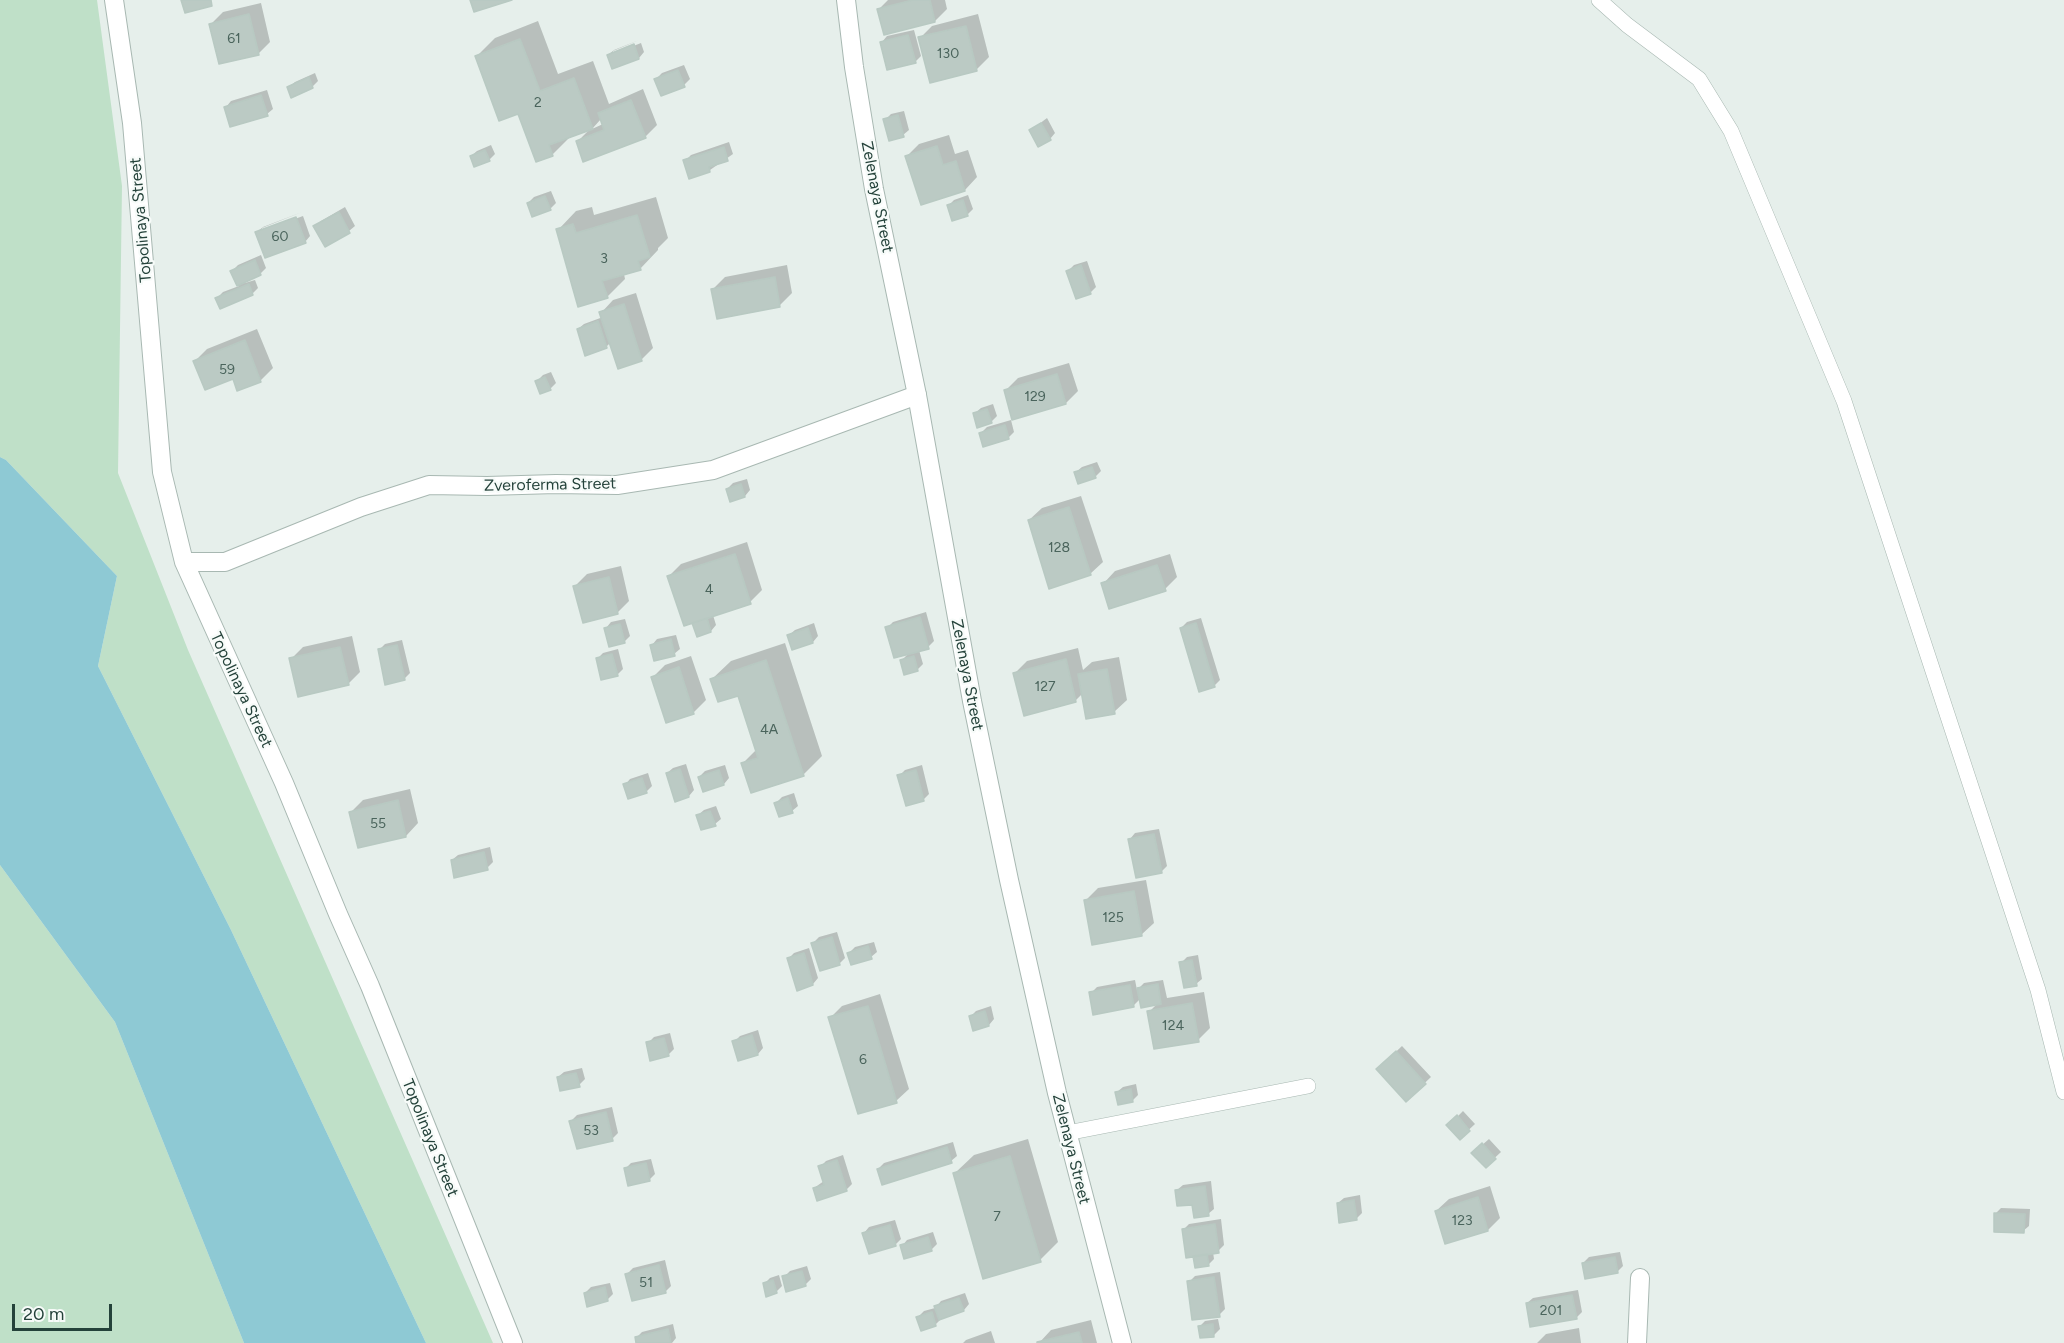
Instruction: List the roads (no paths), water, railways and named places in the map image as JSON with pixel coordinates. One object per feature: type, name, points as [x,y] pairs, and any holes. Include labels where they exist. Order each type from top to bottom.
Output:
[{"type":"street","name":"Topolinaya Street","points":[[114,0],[132,123],[162,472],[184,562],[284,783],[370,986],[513,1343]]},
{"type":"street","name":"Zelenaya Street","points":[[846,0],[854,67],[874,189],[916,395],[974,712],[1011,891],[1067,1133],[1122,1343]]},
{"type":"street","name":"Zveroferma Street","points":[[184,562],[225,562],[361,507],[429,485],[617,485],[713,470],[916,395]]},
{"type":"street","points":[[1637,1343],[1640,1278]]},
{"type":"lane","points":[[1599,0],[1699,79],[1731,131],[1844,401],[2038,990],[2064,1092]]},
{"type":"lane","points":[[1067,1133],[1308,1086]]},
{"type":"water","points":[[0,457],[6,460],[117,576],[98,666],[231,930],[426,1343],[244,1343],[115,1022],[0,865]]}]
